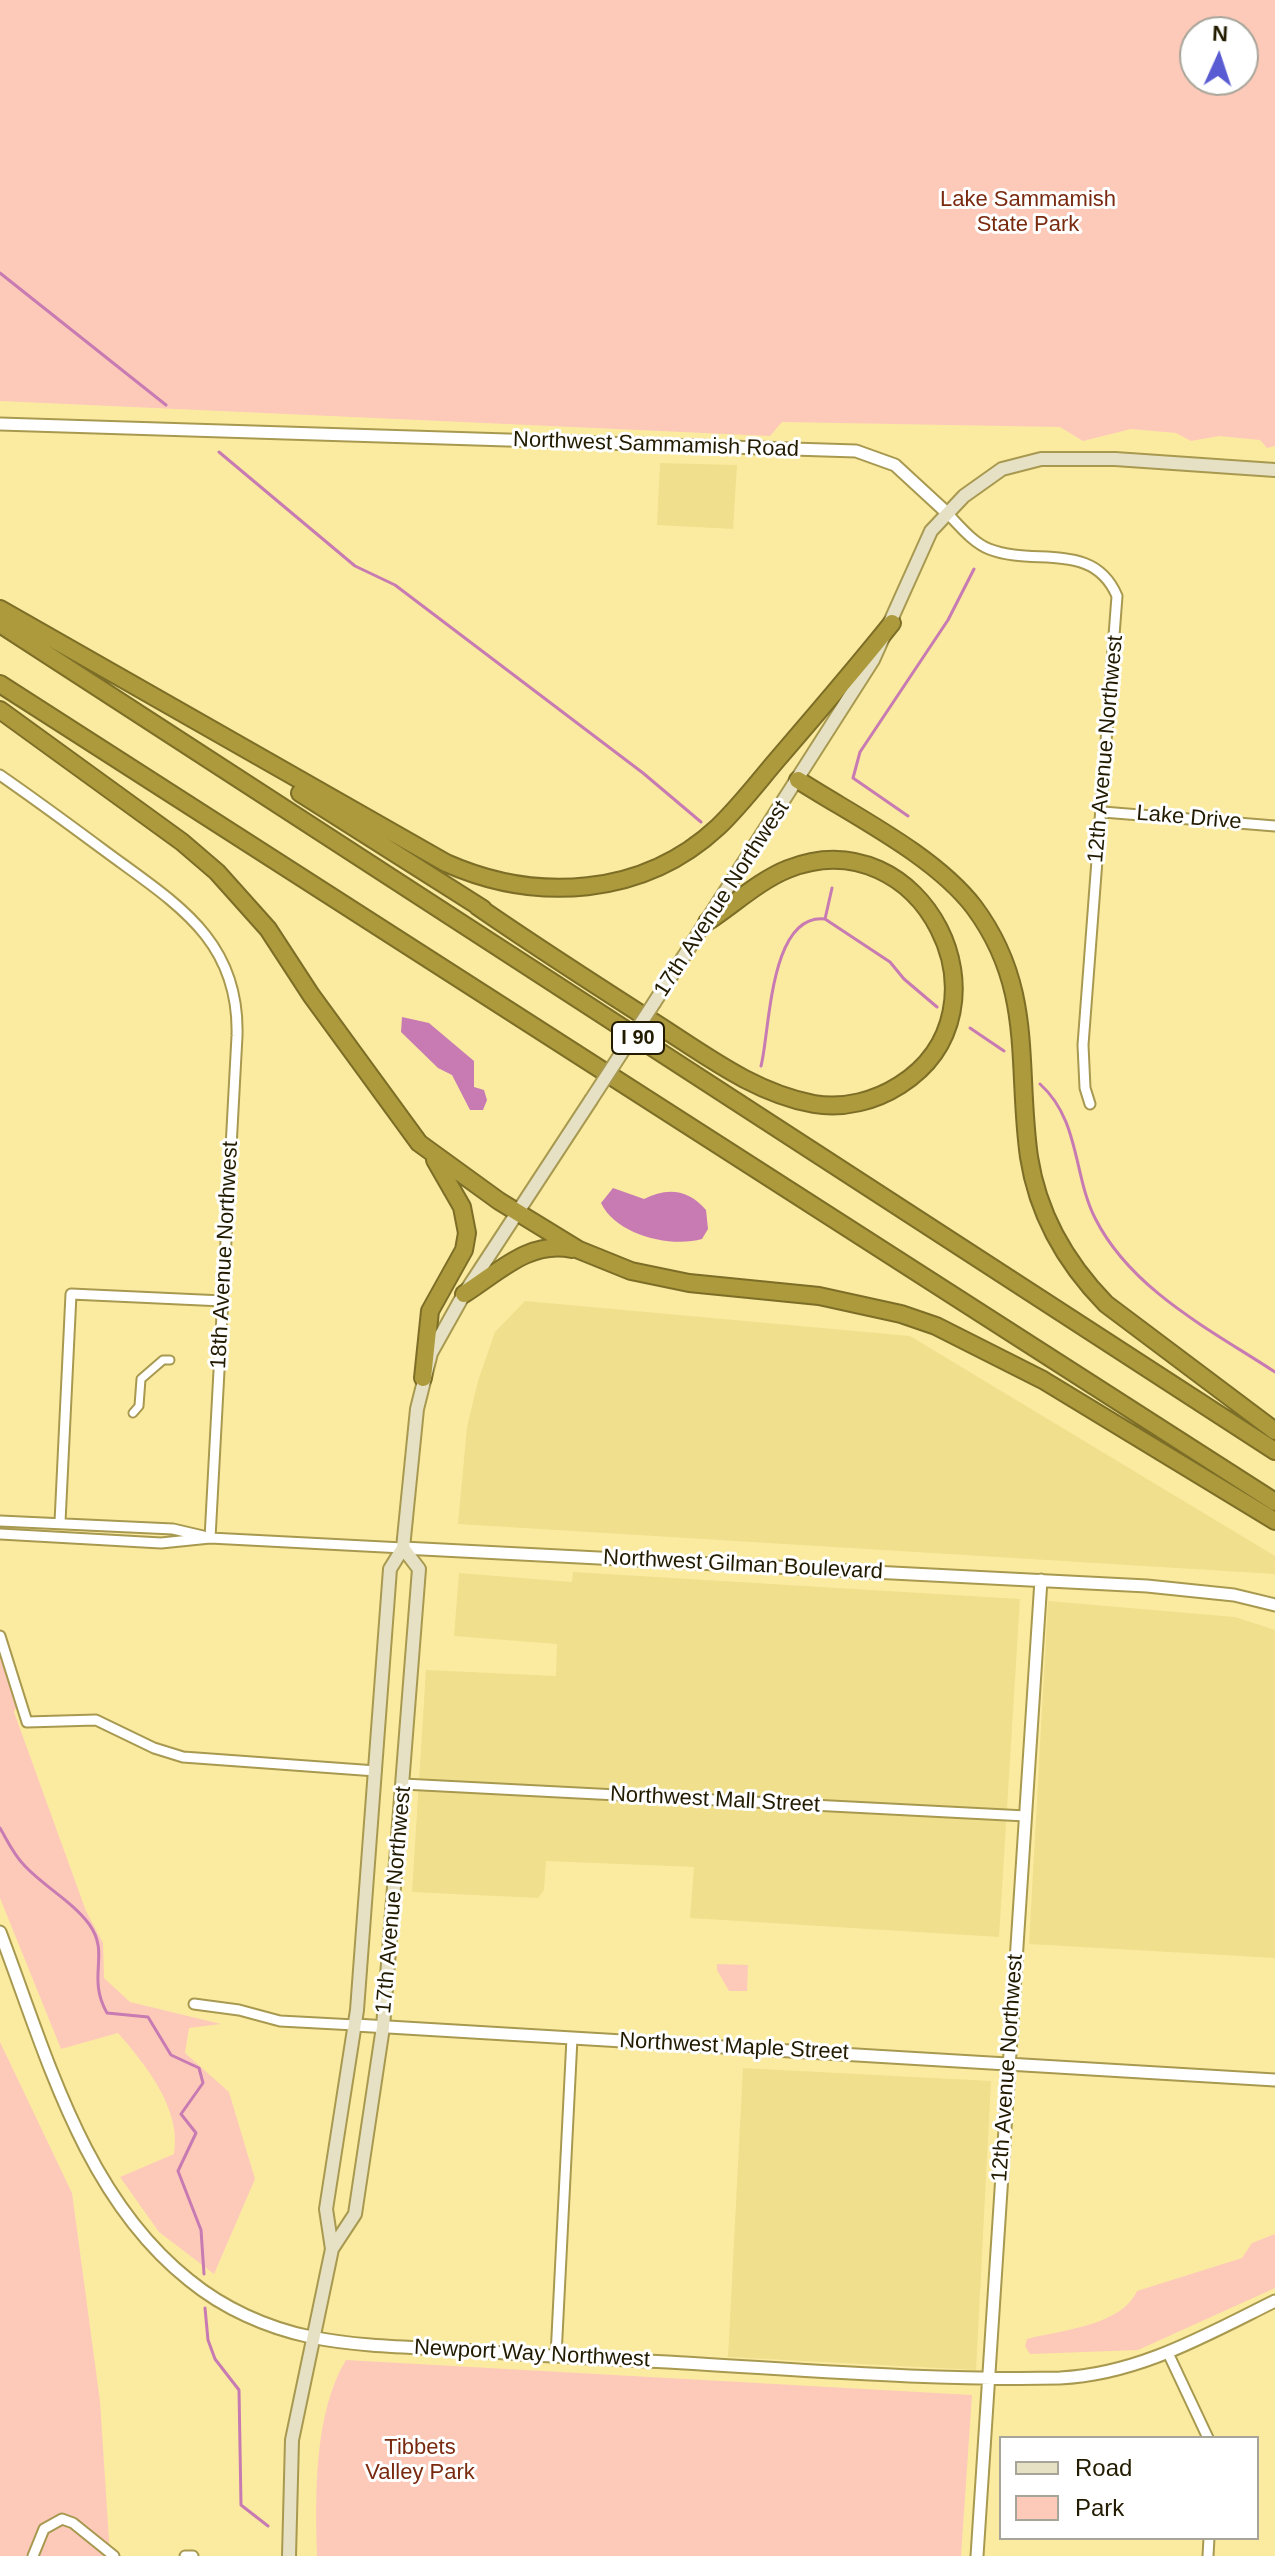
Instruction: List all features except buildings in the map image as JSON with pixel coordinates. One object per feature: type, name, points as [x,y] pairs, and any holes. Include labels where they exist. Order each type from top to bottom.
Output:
[{"type":"highway","points":[[0,609],[412,846],[470,874],[517,886],[586,888],[628,878],[669,861],[717,828],[892,623]]},
{"type":"highway","name":"I 90","points":[[0,624],[1275,1451]]},
{"type":"highway","name":"I 90","points":[[0,684],[1275,1502]]},
{"type":"highway","points":[[128,684],[766,1091],[815,1104],[870,1100],[910,1079],[924,1064],[945,1029],[953,998],[954,971],[941,930],[921,899],[892,875],[861,864],[828,860],[786,869],[707,922]]},
{"type":"highway","points":[[0,710],[182,842],[243,899],[268,929],[399,1119],[433,1156],[462,1207],[467,1233],[464,1250],[430,1311],[423,1378]]},
{"type":"highway","points":[[798,780],[929,865],[973,906],[991,932],[1015,987],[1023,1043],[1030,1159],[1039,1201],[1054,1238],[1085,1282],[1106,1304],[1275,1431]]},
{"type":"highway","points":[[433,1156],[517,1212],[606,1263],[656,1277],[819,1296],[901,1314],[936,1326],[1043,1380],[1275,1521]]},
{"type":"highway","points":[[464,1294],[533,1248],[547,1245],[579,1250]]},
{"type":"main road","points":[[946,512],[1002,469],[1041,459],[1115,459],[1275,470]]},
{"type":"main road","name":"17th Avenue Northwest","points":[[332,2249],[326,2209],[355,2025],[390,1569],[403,1548],[413,1435],[423,1378],[437,1342],[464,1294],[707,922],[873,660],[892,623],[924,544],[946,512]]},
{"type":"main road","name":"17th Avenue Northwest","points":[[289,2556],[292,2440],[332,2249],[355,2214],[383,2027],[419,1569],[403,1548]]},
{"type":"street","name":"Northwest Sammamish Road","points":[[0,424],[856,451],[895,465],[946,512]]},
{"type":"street","name":"12th Avenue Northwest","points":[[946,512],[982,546],[1003,553],[1082,560],[1095,566],[1114,588],[1118,605],[1083,1045],[1085,1088],[1090,1104]]},
{"type":"street","name":"18th Avenue Northwest","points":[[0,775],[160,890],[192,918],[216,948],[229,973],[238,1018],[210,1538]]},
{"type":"street","name":"Lake Drive","points":[[1103,812],[1275,826]]},
{"type":"street","points":[[60,1522],[71,1294],[223,1301]]},
{"type":"street","points":[[133,1413],[139,1406],[141,1379],[160,1362],[170,1360]]},
{"type":"street","name":"Northwest Gilman Boulevard","points":[[0,1521],[173,1529],[210,1538]]},
{"type":"street","name":"Northwest Gilman Boulevard","points":[[0,1534],[161,1543],[210,1538],[1041,1580],[1194,1590],[1275,1605]]},
{"type":"street","name":"12th Avenue Northwest","points":[[977,2556],[1041,1580]]},
{"type":"street","points":[[0,1636],[27,1722],[96,1720],[154,1748],[183,1757],[376,1771]]},
{"type":"street","name":"Northwest Mall Street","points":[[403,1784],[1026,1816]]},
{"type":"street","name":"Newport Way Northwest","points":[[0,1932],[85,2146],[128,2217],[179,2271],[216,2299],[266,2323],[312,2337],[379,2345],[556,2356],[988,2378],[1091,2376],[1134,2366],[1168,2353],[1275,2301]]},
{"type":"street","name":"Northwest Maple Street","points":[[194,2004],[239,2010],[280,2021],[1275,2080]]},
{"type":"street","points":[[556,2356],[572,2038]]},
{"type":"street","points":[[1168,2353],[1207,2436]]},
{"type":"street","points":[[33,2556],[44,2529],[62,2519],[73,2523],[114,2556]]},
{"type":"street","points":[[185,2556],[193,2556]]},
{"type":"shaded area","points":[[660,463],[737,465],[733,529],[657,525]]},
{"type":"shaded area","points":[[402,1017],[429,1023],[474,1061],[474,1087],[484,1090],[487,1100],[483,1110],[470,1110],[452,1075],[438,1068],[401,1032]]},
{"type":"shaded area","points":[[613,1188],[644,1199],[669,1192],[685,1194],[706,1210],[708,1229],[702,1239],[675,1242],[631,1231],[608,1214],[601,1203]]},
{"type":"shaded area","points":[[525,1301],[910,1336],[1275,1556],[1275,1574],[458,1524],[467,1427],[478,1381],[495,1332]]},
{"type":"shaded area","points":[[573,1572],[1020,1599],[999,1937],[690,1918],[694,1867],[546,1861],[544,1890],[538,1898],[412,1892],[426,1670],[556,1676],[557,1644],[454,1636],[459,1573],[572,1582]]},
{"type":"shaded area","points":[[1048,1601],[1235,1617],[1275,1630],[1275,1958],[1029,1944]]},
{"type":"shaded area","points":[[743,2068],[991,2081],[976,2370],[728,2357]]},
{"type":"green space","name":"Lake Sammamish State Park","points":[[0,0],[1275,0],[1275,446],[1267,448],[1260,440],[1219,436],[1191,441],[1176,433],[1131,429],[1083,441],[1060,427],[782,422],[770,436],[0,401]]},
{"type":"green space","points":[[0,1636],[20,1699],[14,1712],[86,1911],[103,1943],[104,1978],[130,2002],[221,2024],[189,2028],[185,2053],[229,2092],[255,2179],[214,2274],[159,2232],[120,2177],[174,2154],[173,2121],[160,2089],[118,2033],[61,2049],[0,1898]]},
{"type":"green space","points":[[717,1964],[748,1965],[747,1991],[729,1991],[717,1970]]},
{"type":"green space","points":[[0,2042],[72,2193],[100,2401],[110,2556],[0,2556]]},
{"type":"green space","points":[[1275,2234],[1275,2288],[1138,2350],[1030,2354],[1025,2346],[1027,2339],[1104,2319],[1129,2303],[1137,2291],[1242,2258],[1252,2243]]},
{"type":"green space","name":"Tibbets Valley Park","points":[[346,2360],[972,2395],[961,2556],[317,2556],[317,2481],[322,2429],[335,2381]]},
{"type":"waterway","points":[[0,273],[166,405]]},
{"type":"waterway","points":[[219,452],[355,566],[395,585],[643,773],[701,822]]},
{"type":"waterway","points":[[908,816],[853,778],[860,752],[948,620],[974,569]]},
{"type":"waterway","points":[[825,919],[832,888]]},
{"type":"waterway","points":[[761,1066],[775,978],[793,935],[807,922],[825,919],[890,962],[904,979],[937,1007]]},
{"type":"waterway","points":[[970,1028],[1004,1051]]},
{"type":"waterway","points":[[1040,1084],[1062,1114],[1088,1201],[1110,1244],[1129,1267],[1174,1306],[1275,1372]]},
{"type":"waterway","points":[[0,1828],[24,1865],[89,1924],[98,1945],[98,1988],[107,2013],[148,2017],[171,2055],[199,2068],[203,2083],[181,2114],[196,2133],[178,2171],[201,2230],[204,2274]]},
{"type":"waterway","points":[[205,2308],[208,2340],[215,2359],[239,2390],[241,2505],[268,2526]]}]
